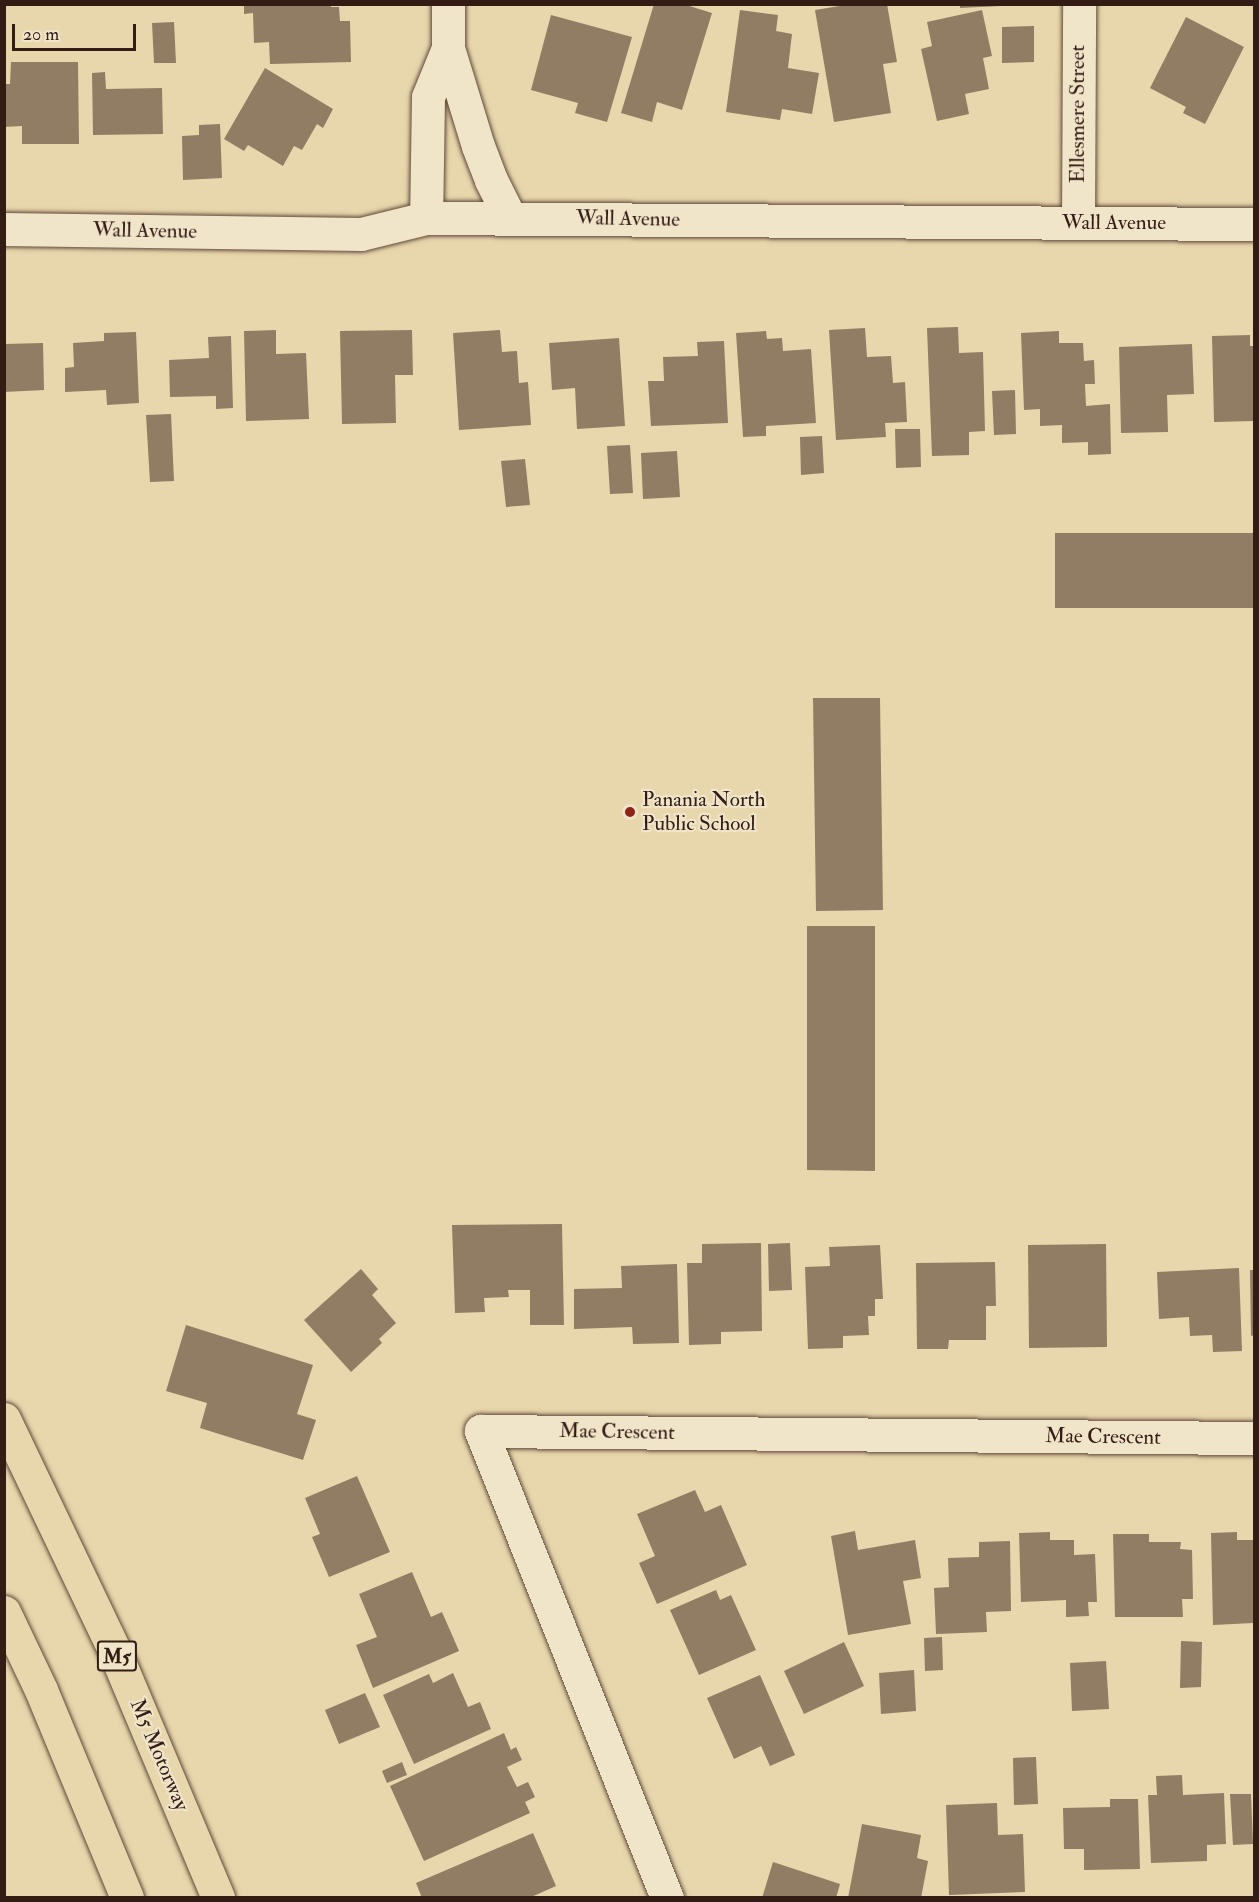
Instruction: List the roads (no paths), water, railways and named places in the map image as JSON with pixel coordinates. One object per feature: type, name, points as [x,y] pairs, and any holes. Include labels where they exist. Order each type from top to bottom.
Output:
[{"type":"highway","name":"M5 Motorway","points":[[4,1419],[114,1650],[218,1898]]},
{"type":"highway","points":[[4,1612],[41,1690],[127,1898]]},
{"type":"street","points":[[448,4],[448,48],[478,146],[510,218]]},
{"type":"street","name":"Ellesmere Street","points":[[1078,223],[1079,4]]},
{"type":"street","points":[[426,218],[428,97],[448,48]]},
{"type":"street","name":"Wall Avenue","points":[[4,229],[361,234],[426,218],[1254,224]]},
{"type":"street","name":"Mae Crescent","points":[[667,1898],[481,1431],[1254,1438]]},
{"type":"place","name":"Panania North Public School","points":[[630,812]]}]
